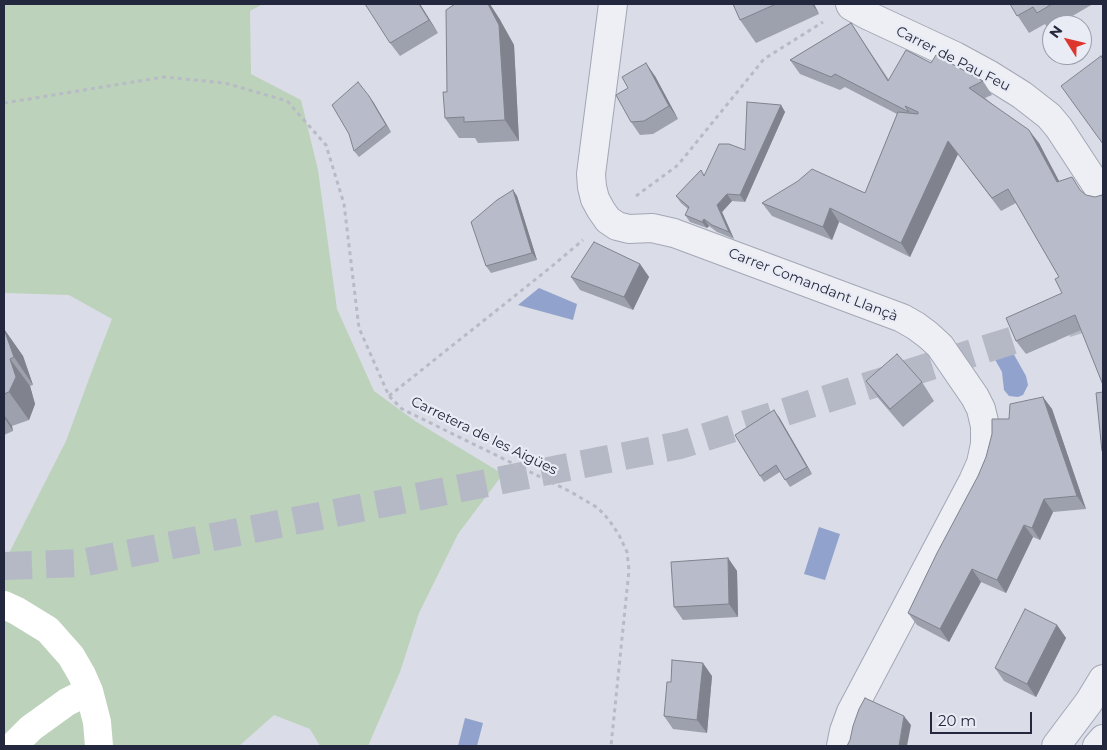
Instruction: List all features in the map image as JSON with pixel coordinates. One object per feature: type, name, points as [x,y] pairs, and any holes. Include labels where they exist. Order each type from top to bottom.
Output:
[{"type":"main road","points":[[4,605],[48,630],[71,656],[89,691],[97,722],[99,746]]},
{"type":"main road","points":[[13,746],[31,728],[67,702],[89,691]]},
{"type":"street","name":"Carrer Comandant Llançà","points":[[613,4],[591,174],[595,199],[608,220],[617,226],[629,229],[652,228],[674,233],[902,318],[916,326],[940,346],[975,397],[981,409],[985,426],[985,444],[981,463],[851,712],[841,746]]},
{"type":"street","name":"Carrer de Pau Feu","points":[[850,4],[867,16],[955,56],[1022,95],[1049,116],[1059,128],[1103,195]]},
{"type":"street","points":[[1056,746],[1089,702],[1103,679]]},
{"type":"street","points":[[1097,746],[1103,739]]},
{"type":"path","points":[[631,201],[678,165],[764,59],[823,22]]},
{"type":"path","name":"Carretera de les Aigües","points":[[4,103],[164,77],[224,83],[287,101],[326,145],[344,204],[359,328],[389,396],[402,409],[571,492],[598,508],[619,535],[627,552],[629,570],[611,746]]},
{"type":"path","points":[[389,396],[585,238]]},
{"type":"green space","points":[[4,4],[263,4],[250,11],[251,74],[301,100],[318,170],[337,309],[374,391],[415,421],[503,474],[458,534],[419,613],[400,672],[368,746],[320,746],[310,729],[274,715],[239,746],[4,746],[4,560],[66,441],[112,319],[69,295],[4,293]]},
{"type":"water","points":[[539,288],[577,304],[573,320],[518,305]]},
{"type":"water","points":[[1002,347],[1012,351],[1026,376],[1028,385],[1023,395],[1018,397],[1009,396],[1004,390],[1002,372],[993,356]]},
{"type":"water","points":[[819,527],[840,534],[825,580],[804,574]]},
{"type":"water","points":[[465,718],[483,723],[477,746],[458,746]]},
{"type":"building","points":[[365,4],[419,4],[429,20],[390,43]]},
{"type":"building","points":[[455,4],[488,4],[499,25],[505,120],[464,122],[464,117],[445,118],[443,92],[447,92],[446,10]]},
{"type":"building","points":[[733,4],[776,4],[740,20]]},
{"type":"building","points":[[1010,4],[1052,4],[1037,13],[1033,7],[1017,16]]},
{"type":"building","points":[[851,23],[888,81],[906,50],[931,63],[936,55],[983,81],[969,88],[1029,130],[1057,182],[1072,177],[1080,190],[1086,195],[1095,197],[1103,193],[1103,385],[1075,315],[1016,341],[1006,318],[1062,293],[1055,279],[1059,277],[1008,189],[992,198],[948,141],[901,243],[830,208],[823,227],[762,203],[798,181],[812,169],[865,193],[898,112],[918,114],[918,112],[905,106],[909,112],[835,74],[831,77],[790,60]]},
{"type":"building","points":[[1101,56],[1103,57],[1103,144],[1061,86],[1089,65],[1092,65],[1092,63]]},
{"type":"building","points":[[646,63],[669,106],[644,121],[631,122],[616,95],[628,88],[622,77]]},
{"type":"building","points":[[358,82],[369,96],[386,125],[354,151],[349,134],[332,105]]},
{"type":"building","points":[[747,102],[781,105],[740,195],[727,194],[717,205],[729,232],[712,225],[704,219],[702,222],[685,215],[689,207],[676,196],[701,170],[704,176],[719,144],[729,144],[745,150]]},
{"type":"building","points":[[513,190],[532,253],[486,266],[471,222],[497,200]]},
{"type":"building","points":[[594,242],[640,264],[624,297],[571,277]]},
{"type":"building","points":[[4,329],[14,357],[10,359],[16,377],[9,392],[4,394]]},
{"type":"building","points":[[897,354],[922,382],[890,409],[866,381]]},
{"type":"building","points":[[1103,392],[1103,451],[1102,451],[1096,393]]},
{"type":"building","points":[[1043,397],[1077,496],[1044,499],[1032,528],[1024,525],[997,580],[972,569],[940,629],[908,613],[978,476],[986,457],[992,434],[992,419],[1009,419],[1010,404]]},
{"type":"building","points":[[774,410],[807,467],[785,480],[776,465],[760,476],[735,435]]},
{"type":"building","points":[[728,558],[729,604],[674,607],[671,562]]},
{"type":"building","points":[[1025,609],[1057,625],[1027,684],[995,668]]},
{"type":"building","points":[[672,660],[703,663],[697,720],[664,716],[667,682],[671,682]]},
{"type":"building","points":[[865,698],[904,716],[899,746],[847,746],[859,709]]},
{"type":"tunnel","points":[[4,566],[81,563],[680,445],[1103,312]]}]
